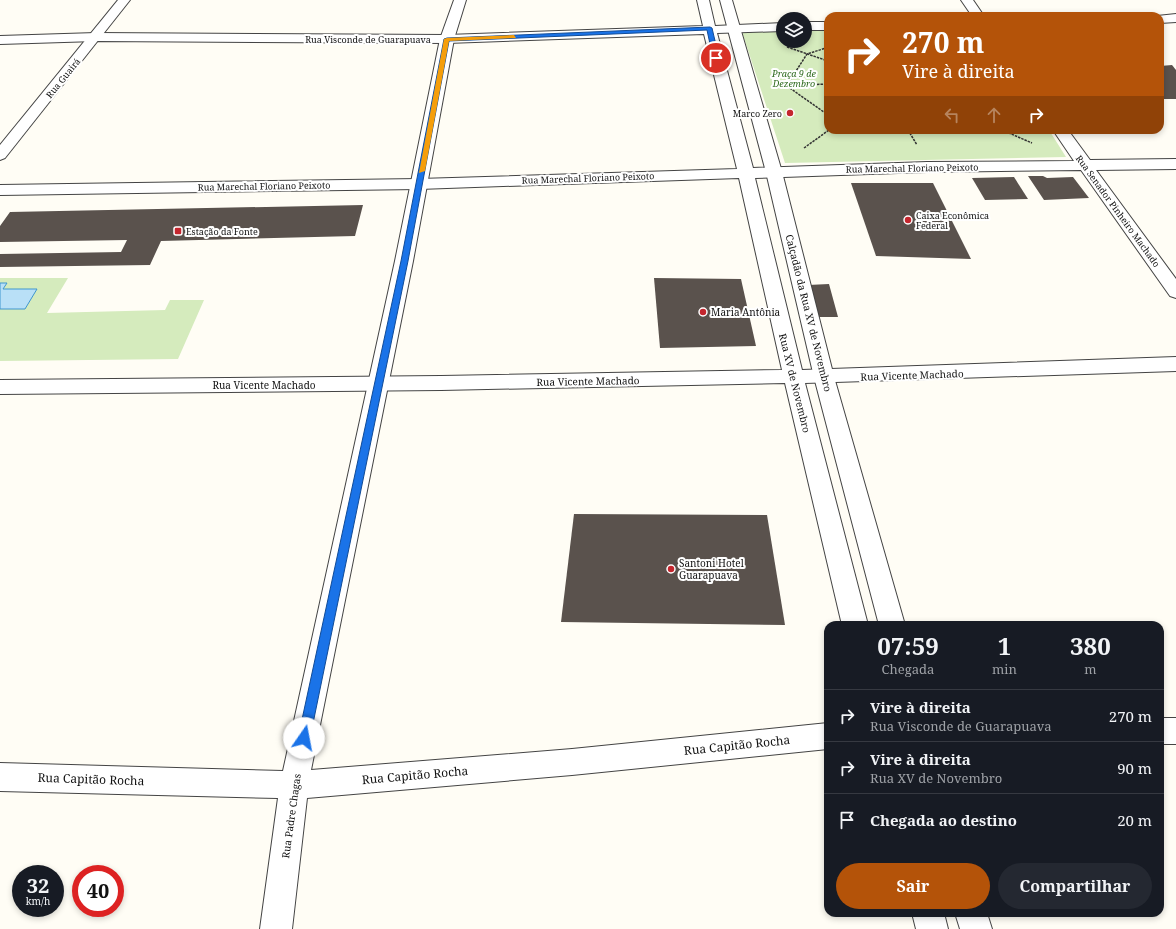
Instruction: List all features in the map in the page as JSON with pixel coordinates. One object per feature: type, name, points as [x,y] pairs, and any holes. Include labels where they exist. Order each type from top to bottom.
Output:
[{"type":"street","name":"Rua Guairá","points":[[0,154],[96,37],[124,0]]},
{"type":"street","name":"Rua Padre Chagas","points":[[276,929],[294,785],[378,384],[447,39],[460,0]]},
{"type":"street","name":"Rua XV de Novembro","points":[[703,0],[854,621]]},
{"type":"street","name":"Calçadão da Rua XV de Novembro","points":[[726,0],[774,172],[824,377],[891,621]]},
{"type":"street","points":[[967,0],[975,12]]},
{"type":"street","points":[[1164,19],[1176,18]]},
{"type":"street","points":[[812,26],[824,26]]},
{"type":"street","name":"Rua Visconde de Guarapuava","points":[[0,40],[96,37],[447,39],[710,28],[776,27]]},
{"type":"street","name":"Rua Senador Pinheiro Machado","points":[[1063,134],[1176,292]]},
{"type":"street","name":"Rua Marechal Floriano Peixoto","points":[[0,190],[419,184],[927,167],[1176,164]]},
{"type":"street","name":"Rua Vicente Machado","points":[[0,387],[378,384],[794,378],[976,373],[1176,364]]},
{"type":"street","points":[[1164,731],[1176,731]]},
{"type":"street","name":"Rua Capitão Rocha","points":[[0,777],[294,785],[572,762],[824,736]]},
{"type":"street","points":[[929,917],[932,929]]},
{"type":"street","points":[[972,917],[976,929]]},
{"type":"path","points":[[787,86],[807,54],[824,49]]},
{"type":"path","points":[[807,54],[824,60]]},
{"type":"path","points":[[787,86],[824,84]]},
{"type":"path","points":[[787,86],[824,112]]},
{"type":"path","points":[[804,149],[824,134]]},
{"type":"green space","name":"Praça 9 de Dezembro","points":[[824,29],[824,134],[1052,134],[1066,157],[785,163],[742,32],[776,31],[776,48],[812,48],[812,30]]},
{"type":"green space","points":[[0,278],[68,278],[47,313],[165,310],[170,300],[204,300],[178,359],[0,361]]},
{"type":"water","points":[[0,283],[7,283],[3,289],[37,289],[25,309],[0,309]]},
{"type":"building","points":[[1172,65],[1176,70],[1176,99],[1164,99],[1164,66]]},
{"type":"building","points":[[1028,176],[1043,176],[1047,178],[1073,177],[1089,198],[1044,200]]},
{"type":"building","points":[[1014,177],[1028,199],[985,200],[972,178]]},
{"type":"building","name":"Caixa Econômica Federal","points":[[851,183],[933,183],[971,259],[876,256]]},
{"type":"building","name":"Estação da Fonte","points":[[363,205],[355,236],[161,241],[150,265],[0,267],[0,254],[121,252],[127,240],[0,242],[0,226],[10,212]]},
{"type":"building","name":"Maria Antônia","points":[[654,278],[741,279],[756,346],[660,348]]},
{"type":"building","points":[[829,284],[838,317],[815,317],[808,285]]},
{"type":"building","name":"Santoni Hotel Guarapuava","points":[[574,514],[767,515],[785,625],[561,622]]},
{"type":"slow traffic","points":[[421,171],[447,39],[514,36]]},
{"type":"place","name":"Marco Zero","points":[[790,113]]},
{"type":"place","name":"Caixa Econômica Federal","points":[[908,220]]},
{"type":"place","name":"Estação da Fonte","points":[[178,231]]},
{"type":"place","name":"Maria Antônia","points":[[703,312]]},
{"type":"place","name":"Santoni Hotel Guarapuava","points":[[671,569]]},
{"type":"route","points":[[304,738],[404,261],[447,39],[710,28],[716,58]]}]
